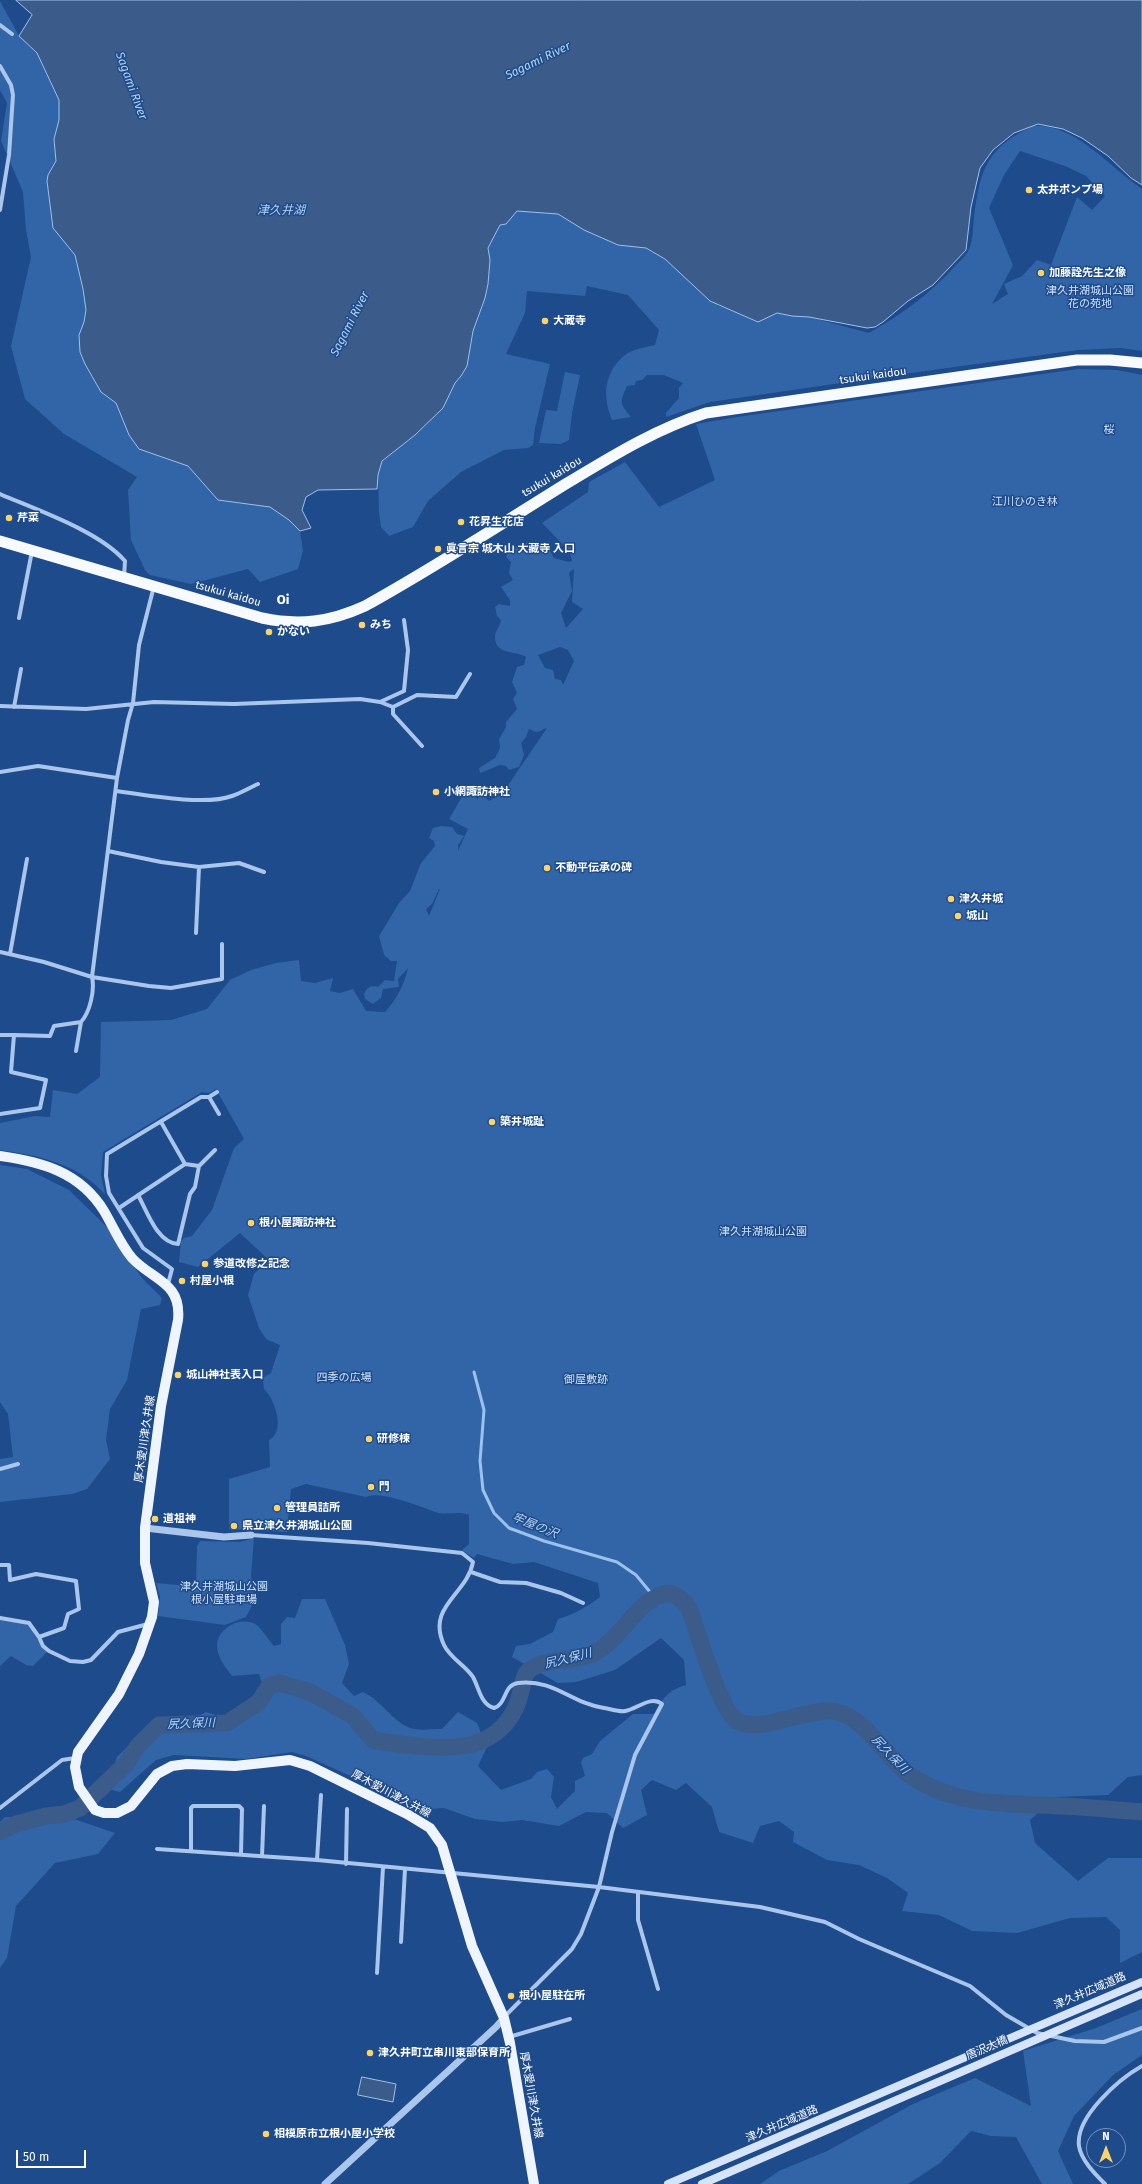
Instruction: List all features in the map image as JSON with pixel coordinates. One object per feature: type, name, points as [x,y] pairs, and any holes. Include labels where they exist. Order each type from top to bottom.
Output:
[{"type":"highway","name":"tsukui kaidou","points":[[0,541],[276,621],[304,623],[326,620],[370,603],[607,459],[656,432],[690,418],[714,412],[1077,360],[1110,360],[1142,363]]},
{"type":"main road","name":"厚木愛川津久井線","points":[[0,1156],[47,1165],[64,1172],[80,1183],[99,1203],[131,1256],[168,1284],[176,1299],[178,1315],[161,1406],[144,1528],[145,1563],[154,1602],[150,1624],[134,1664],[119,1694],[82,1744],[76,1758],[76,1780],[88,1802],[102,1813],[121,1812],[131,1806],[157,1774],[172,1766],[187,1764],[236,1766],[282,1760],[296,1761],[427,1825],[436,1834],[442,1845],[472,1946],[504,2018],[509,2037],[534,2184]]},
{"type":"main road","name":"津久井広域道路","points":[[1047,2022],[1142,1982]]},
{"type":"main road","name":"津久井広域道路","points":[[1075,2022],[1142,1994]]},
{"type":"main road","name":"唐沢大橋","points":[[903,2084],[1047,2022]]},
{"type":"main road","name":"唐沢大橋","points":[[908,2094],[1075,2022]]},
{"type":"main road","name":"津久井広域道路","points":[[668,2184],[903,2084]]},
{"type":"main road","name":"津久井広域道路","points":[[702,2184],[908,2094]]},
{"type":"street","points":[[0,25],[12,34]]},
{"type":"street","points":[[0,66],[11,85],[13,95],[9,155],[0,210]]},
{"type":"street","points":[[0,494],[68,524],[115,549],[125,561],[124,577]]},
{"type":"street","points":[[19,618],[32,550]]},
{"type":"street","points":[[76,1051],[81,1022],[86,1017],[94,985],[92,977],[117,778],[128,720],[133,704],[139,645],[154,586]]},
{"type":"street","points":[[380,702],[404,691],[408,650],[404,620]]},
{"type":"street","points":[[14,707],[21,668]]},
{"type":"street","points":[[0,706],[86,709],[133,704],[234,704],[360,699],[380,702],[392,707],[417,695],[456,697],[470,674]]},
{"type":"street","points":[[392,707],[393,714],[422,746]]},
{"type":"street","points":[[0,772],[38,766],[117,778]]},
{"type":"street","points":[[116,791],[157,797],[201,800],[231,797],[258,784]]},
{"type":"street","points":[[108,851],[161,862],[199,867],[238,863],[264,872]]},
{"type":"street","points":[[10,954],[27,859]]},
{"type":"street","points":[[196,933],[199,867]]},
{"type":"street","points":[[0,952],[92,977],[171,988],[222,979],[222,944]]},
{"type":"street","points":[[0,1035],[50,1036],[54,1026],[81,1022]]},
{"type":"street","points":[[0,1114],[40,1108],[46,1080],[11,1072],[14,1035]]},
{"type":"street","points":[[168,1284],[172,1269],[143,1248],[109,1193],[107,1184],[107,1154],[201,1097],[209,1097],[217,1092]]},
{"type":"street","points":[[209,1097],[219,1114]]},
{"type":"street","points":[[161,1122],[185,1164]]},
{"type":"street","points":[[138,1195],[160,1234],[172,1244],[178,1244],[190,1194],[195,1187],[199,1166],[215,1150]]},
{"type":"street","points":[[119,1208],[185,1164],[199,1166]]},
{"type":"street","points":[[0,1469],[18,1464]]},
{"type":"street","points":[[144,1528],[199,1535],[246,1534],[368,1543],[462,1553],[473,1562],[471,1572],[440,1616],[439,1625],[444,1645],[472,1677],[484,1703],[489,1707],[498,1707],[502,1704],[507,1689],[512,1684],[531,1682],[542,1683],[592,1706],[624,1711],[649,1702],[659,1702],[662,1704],[635,1756],[626,1780],[598,1887],[581,1934],[572,1949],[496,2027],[325,2184]]},
{"type":"street","points":[[0,1565],[9,1565],[10,1580],[36,1574],[76,1581],[79,1609],[68,1614],[64,1628],[40,1637]]},
{"type":"street","points":[[471,1572],[500,1582],[526,1583],[561,1592],[583,1603]]},
{"type":"street","points":[[0,1618],[29,1623],[40,1637],[43,1646],[49,1651],[70,1661],[83,1662],[91,1660],[118,1632],[150,1624]]},
{"type":"street","points":[[0,1808],[62,1760],[67,1758],[76,1758]]},
{"type":"street","points":[[317,1860],[321,1795]]},
{"type":"street","points":[[191,1851],[191,1808],[193,1806],[238,1806],[242,1809],[241,1854]]},
{"type":"street","points":[[262,1856],[264,1806]]},
{"type":"street","points":[[346,1864],[347,1809]]},
{"type":"street","points":[[157,1849],[317,1860],[346,1864],[598,1887],[760,1907],[825,1922],[859,1939],[970,1986],[1006,2015],[1037,2033],[1075,2041],[1104,2042],[1142,2028]]},
{"type":"street","points":[[377,1973],[383,1867]]},
{"type":"street","points":[[401,1942],[405,1869]]},
{"type":"street","points":[[638,1892],[638,1920],[658,1989]]},
{"type":"street","points":[[509,2037],[570,2019]]},
{"type":"street","points":[[1105,2184],[1082,2156],[1079,2145],[1080,2130],[1091,2112],[1106,2094],[1119,2081],[1142,2066]]},
{"type":"green space","points":[[0,1],[19,36],[37,53],[59,100],[59,120],[54,139],[56,161],[48,175],[47,181],[50,208],[77,256],[80,278],[88,310],[119,403],[190,467],[272,507],[292,520],[300,531],[303,551],[298,569],[260,582],[248,569],[191,584],[150,575],[145,570],[131,540],[128,490],[137,477],[64,434],[25,399],[11,346],[31,257],[26,230],[23,192],[1,141],[7,103],[0,90]]},
{"type":"green space","name":"津久井湖城山公園 花の苑地","points":[[1033,126],[1048,127],[1063,132],[1078,139],[1091,148],[1142,189],[1142,351],[1121,348],[1078,350],[860,380],[840,377],[841,383],[710,402],[666,417],[666,413],[679,398],[679,388],[683,383],[664,375],[647,375],[642,380],[636,381],[635,385],[627,386],[623,396],[622,402],[624,408],[631,417],[612,420],[606,393],[609,377],[613,369],[628,353],[640,348],[655,345],[659,330],[628,295],[587,286],[585,296],[527,291],[525,313],[506,354],[550,364],[535,428],[533,445],[528,448],[504,450],[461,472],[428,501],[413,527],[389,536],[381,527],[378,475],[382,461],[415,435],[443,408],[455,383],[467,366],[473,331],[485,298],[490,260],[488,248],[500,225],[506,224],[517,211],[558,214],[584,230],[618,245],[646,248],[665,259],[719,306],[729,308],[757,322],[777,313],[809,317],[869,333],[904,311],[925,295],[936,286],[966,255],[971,244],[976,200],[983,173],[988,162],[996,152],[1005,142]],"holes":[[[1020,151],[1065,166],[1086,176],[1105,196],[1092,210],[1077,197],[1051,265],[1037,260],[1022,276],[1004,284],[1008,294],[992,304],[1013,265],[989,208],[1004,175]]]},
{"type":"green space","name":"津久井湖城山公園","points":[[1078,369],[1117,370],[1142,375],[1142,1775],[1128,1777],[1108,1795],[1056,1797],[1030,1820],[1035,1843],[1078,1881],[1108,1858],[1142,1858],[1142,1952],[1120,1963],[1120,1930],[1106,1917],[1070,1918],[1017,1933],[972,1931],[939,1915],[902,1911],[908,1893],[887,1878],[859,1865],[827,1860],[793,1842],[794,1832],[779,1821],[760,1826],[753,1843],[719,1832],[712,1807],[686,1783],[676,1790],[652,1780],[641,1790],[647,1815],[623,1828],[607,1813],[586,1812],[559,1826],[522,1820],[503,1822],[475,1819],[444,1808],[428,1809],[390,1796],[372,1783],[355,1778],[306,1756],[292,1752],[246,1759],[174,1755],[156,1760],[120,1792],[107,1789],[117,1757],[142,1732],[168,1729],[192,1732],[194,1718],[206,1712],[229,1719],[253,1703],[263,1687],[259,1674],[232,1676],[218,1654],[218,1640],[224,1630],[229,1626],[235,1623],[247,1622],[253,1623],[259,1627],[274,1646],[281,1644],[281,1624],[287,1617],[295,1618],[302,1599],[325,1599],[345,1645],[349,1664],[342,1683],[354,1696],[363,1692],[376,1700],[398,1721],[414,1729],[442,1729],[458,1712],[477,1723],[487,1747],[478,1766],[501,1790],[531,1779],[537,1772],[547,1769],[554,1777],[551,1797],[557,1809],[575,1791],[575,1781],[585,1776],[581,1762],[583,1758],[592,1754],[600,1741],[633,1714],[654,1714],[660,1703],[670,1692],[686,1685],[684,1660],[661,1638],[615,1670],[576,1682],[558,1683],[512,1657],[516,1646],[530,1644],[553,1632],[558,1619],[580,1610],[600,1597],[598,1583],[534,1562],[513,1564],[477,1554],[474,1558],[462,1550],[469,1544],[469,1515],[461,1513],[439,1513],[390,1497],[372,1495],[366,1497],[306,1484],[291,1489],[287,1532],[229,1529],[229,1479],[270,1467],[269,1440],[274,1436],[278,1423],[275,1407],[264,1389],[263,1378],[271,1373],[280,1345],[266,1339],[259,1328],[248,1295],[254,1274],[269,1260],[240,1233],[198,1267],[179,1262],[181,1241],[184,1238],[192,1236],[212,1210],[234,1148],[244,1139],[216,1089],[209,1093],[202,1092],[103,1152],[101,1175],[105,1194],[94,1183],[70,1168],[44,1158],[0,1150],[0,1123],[35,1116],[50,1117],[53,1090],[77,1094],[100,1077],[101,1022],[171,1020],[207,1009],[230,980],[251,970],[276,963],[299,960],[301,981],[315,983],[333,978],[330,991],[340,993],[353,989],[366,1011],[385,1012],[400,992],[408,968],[398,979],[399,987],[383,989],[381,998],[373,1004],[365,999],[364,994],[370,987],[378,987],[385,980],[394,981],[397,961],[391,961],[384,955],[379,936],[399,903],[410,891],[421,863],[435,846],[434,841],[429,838],[433,828],[441,826],[452,827],[457,834],[464,836],[458,845],[458,851],[468,829],[449,819],[467,788],[477,799],[482,794],[489,801],[502,794],[547,728],[538,732],[529,729],[526,737],[521,743],[524,755],[519,767],[509,770],[506,766],[500,765],[480,773],[479,768],[495,758],[500,748],[499,739],[506,727],[506,722],[517,709],[513,699],[517,693],[512,682],[517,667],[524,665],[526,657],[501,649],[496,642],[495,635],[501,620],[497,616],[495,607],[499,604],[510,606],[510,600],[501,587],[513,580],[509,573],[511,562],[506,557],[510,546],[521,547],[528,542],[538,543],[541,549],[546,549],[549,551],[554,558],[569,562],[572,561],[570,552],[542,523],[588,492],[589,482],[625,462],[659,507],[715,480],[696,424]],"holes":[[[574,569],[572,602],[583,609],[566,628],[561,613],[572,591],[569,573]],[[560,647],[568,650],[574,661],[563,685],[561,680],[555,679],[553,670],[545,668],[538,655]],[[439,889],[440,889],[429,916],[426,909],[432,904]]]},
{"type":"green space","points":[[565,372],[580,375],[572,413],[569,440],[561,444],[539,443],[546,410],[557,411]]},
{"type":"green space","points":[[0,1165],[27,1169],[69,1190],[107,1227],[142,1278],[162,1298],[160,1305],[141,1309],[127,1380],[110,1409],[106,1440],[110,1459],[87,1489],[72,1494],[0,1502],[0,1459],[13,1457],[8,1414],[0,1402]]},
{"type":"green space","name":"津久井湖城山公園 根小屋駐車場","points":[[254,1538],[251,1576],[255,1600],[246,1617],[225,1625],[158,1616],[160,1597],[156,1583],[189,1586],[196,1583],[197,1546],[200,1541],[240,1542]]},
{"type":"green space","points":[[0,1615],[4,1619],[28,1625],[47,1652],[33,1666],[26,1665],[11,1656],[0,1666]]},
{"type":"green space","points":[[5,1817],[74,1819],[115,1833],[98,1854],[55,1863],[16,1906],[7,1958],[0,1968],[0,1822]]},
{"type":"green space","points":[[1142,2009],[1142,2055],[1113,2075],[1074,2116],[1058,2151],[1073,2184],[1042,2184],[1016,2137],[991,2136],[971,2131],[940,2163],[908,2184],[760,2184],[779,2171],[827,2151],[913,2104],[975,2078],[1031,2106],[1023,2051],[1096,2028]]},
{"type":"water","name":"津久井湖","points":[[16,0],[1142,0],[1142,185],[1131,178],[1108,156],[1082,138],[1063,129],[1038,124],[1014,133],[993,150],[980,168],[971,207],[966,250],[933,285],[908,301],[883,322],[875,327],[867,328],[809,317],[777,313],[758,322],[710,301],[665,259],[646,248],[618,245],[584,230],[558,214],[517,211],[506,224],[500,225],[488,248],[490,260],[488,284],[485,298],[473,331],[467,366],[455,383],[443,408],[415,435],[382,461],[378,475],[377,489],[318,490],[306,497],[302,510],[311,528],[300,531],[289,520],[270,507],[218,500],[188,466],[139,449],[129,435],[116,403],[101,392],[85,364],[80,352],[79,335],[84,322],[86,310],[83,289],[75,255],[53,228],[47,181],[48,175],[56,161],[54,139],[59,120],[59,100],[37,53],[19,36],[32,15]]},
{"type":"water","points":[[362,2077],[396,2084],[393,2102],[358,2095]]},
{"type":"waterway","name":"牢屋の沢","points":[[474,1372],[484,1410],[480,1461],[483,1490],[494,1513],[509,1528],[544,1541],[617,1562],[636,1575],[655,1598]]},
{"type":"waterway","name":"尻久保川","points":[[0,1832],[16,1824],[46,1816],[64,1814],[80,1808],[126,1764],[138,1746],[159,1725],[227,1723],[259,1702],[269,1686],[279,1683],[310,1692],[353,1716],[373,1740],[428,1747],[457,1747],[471,1745],[490,1737],[508,1721],[516,1707],[524,1678],[528,1671],[543,1664],[590,1655],[598,1651],[614,1638],[643,1606],[665,1594],[673,1594],[677,1596],[689,1608],[716,1686],[730,1714],[737,1721],[759,1725],[814,1712],[838,1712],[859,1724],[907,1773],[934,1789],[952,1795],[1005,1804],[1081,1807],[1142,1812]]},
{"type":"place","name":"太井ポンプ場","points":[[1029,190]]},
{"type":"place","name":"加藤詮先生之像","points":[[1041,273]]},
{"type":"place","name":"大蔵寺","points":[[545,321]]},
{"type":"place","name":"芹菜","points":[[9,518]]},
{"type":"place","name":"花昇生花店","points":[[461,522]]},
{"type":"place","name":"眞言宗 城木山 大藏寺 入口","points":[[438,549]]},
{"type":"place","name":"みち","points":[[362,625]]},
{"type":"place","name":"かない","points":[[269,632]]},
{"type":"place","name":"小網諏訪神社","points":[[436,792]]},
{"type":"place","name":"不動平伝承の碑","points":[[547,868]]},
{"type":"place","name":"津久井城","points":[[951,899]]},
{"type":"place","name":"城山","points":[[958,916]]},
{"type":"place","name":"築井城趾","points":[[492,1122]]},
{"type":"place","name":"根小屋諏訪神社","points":[[251,1223]]},
{"type":"place","name":"参道改修之記念","points":[[205,1264]]},
{"type":"place","name":"村屋小根","points":[[182,1281]]},
{"type":"place","name":"城山神社表入口","points":[[178,1375]]},
{"type":"place","name":"研修棟","points":[[369,1439]]},
{"type":"place","name":"門","points":[[371,1487]]},
{"type":"place","name":"管理員詰所","points":[[277,1508]]},
{"type":"place","name":"道祖神","points":[[155,1519]]},
{"type":"place","name":"県立津久井湖城山公園","points":[[234,1526]]},
{"type":"place","name":"根小屋駐在所","points":[[511,1996]]},
{"type":"place","name":"津久井町立串川東部保育所","points":[[370,2053]]},
{"type":"place","name":"相模原市立根小屋小学校","points":[[266,2134]]},
{"type":"district","name":"Oi","points":[[283,600]]},
{"type":"water label","name":"Sagami River","points":[[538,61]]},
{"type":"water label","name":"Sagami River","points":[[131,86]]},
{"type":"water label","name":"Sagami River","points":[[350,324]]},
{"type":"park label","name":"桜","points":[[1109,430]]},
{"type":"park label","name":"江川ひのき林","points":[[1025,502]]},
{"type":"park label","name":"四季の広場","points":[[344,1378]]},
{"type":"park label","name":"御屋敷跡","points":[[586,1380]]}]
